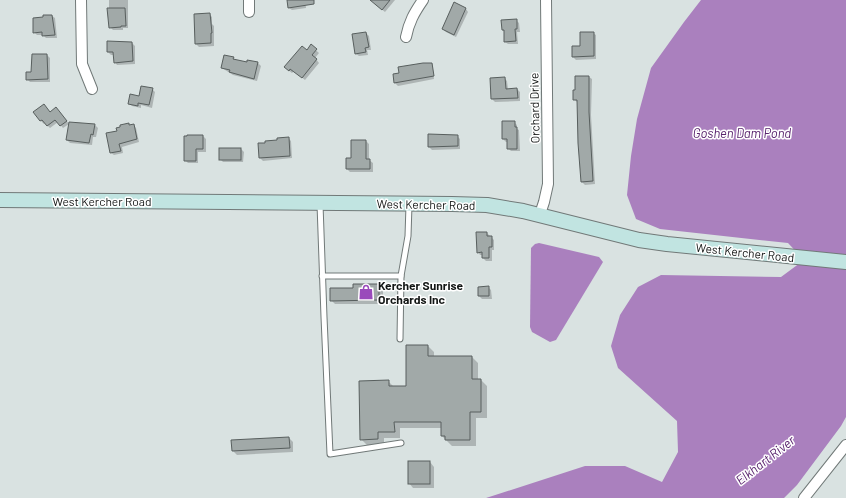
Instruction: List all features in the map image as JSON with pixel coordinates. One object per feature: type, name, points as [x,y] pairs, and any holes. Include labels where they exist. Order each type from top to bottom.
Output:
[{"type":"main road","name":"West Kercher Road","points":[[0,200],[487,205],[540,214],[639,240],[691,247],[846,262]]},
{"type":"street","points":[[81,0],[82,64],[92,89]]},
{"type":"street","points":[[249,0],[250,12]]},
{"type":"street","points":[[406,38],[409,24],[423,0]]},
{"type":"street","name":"Orchard Drive","points":[[540,214],[548,184],[546,0]]},
{"type":"street","points":[[804,498],[846,445]]},
{"type":"lane","points":[[320,203],[330,454],[401,443]]},
{"type":"lane","points":[[400,340],[401,276],[408,236],[409,204]]},
{"type":"lane","points":[[322,276],[401,276]]},
{"type":"water","points":[[701,0],[846,0],[846,417],[841,426],[797,485],[784,498],[486,498],[585,466],[625,466],[662,482],[678,452],[677,421],[618,368],[611,346],[620,315],[638,287],[661,275],[781,277],[804,260],[788,243],[660,229],[636,219],[627,195],[637,119],[651,68]]},
{"type":"water","points":[[539,243],[599,257],[603,262],[556,340],[550,342],[532,332],[530,327],[531,248],[535,244]]},
{"type":"building","points":[[287,0],[314,0],[314,4],[288,8]]},
{"type":"building","points":[[370,0],[390,0],[382,10]]},
{"type":"building","points":[[454,2],[466,8],[454,35],[442,29]]},
{"type":"building","points":[[107,8],[125,8],[126,26],[109,28]]},
{"type":"building","points":[[210,13],[212,33],[211,43],[195,44],[194,14]]},
{"type":"building","points":[[43,15],[52,15],[55,35],[42,36],[42,32],[33,33],[33,18],[43,17]]},
{"type":"building","points":[[517,19],[517,29],[515,29],[516,41],[504,42],[504,30],[502,30],[501,20]]},
{"type":"building","points":[[366,32],[369,47],[365,48],[366,52],[355,54],[352,34]]},
{"type":"building","points":[[580,32],[594,32],[594,56],[572,57],[572,46],[580,46]]},
{"type":"building","points":[[107,41],[132,42],[133,61],[114,63],[113,52],[107,52]]},
{"type":"building","points":[[311,44],[317,49],[312,55],[317,59],[302,78],[290,69],[289,71],[284,67],[302,46],[307,50]]},
{"type":"building","points":[[32,54],[47,54],[48,79],[26,80],[26,72],[31,72]]},
{"type":"building","points":[[224,55],[234,57],[233,59],[247,62],[247,60],[258,62],[254,79],[229,72],[230,70],[221,68]]},
{"type":"building","points":[[432,63],[434,76],[394,83],[393,74],[399,73],[398,67]]},
{"type":"building","points":[[575,76],[589,76],[589,112],[593,181],[581,182],[577,100],[573,100]]},
{"type":"building","points":[[505,77],[506,89],[517,88],[518,98],[491,99],[490,78]]},
{"type":"building","points":[[141,86],[153,88],[149,105],[138,103],[138,106],[128,104],[130,94],[139,96]]},
{"type":"building","points":[[44,104],[50,112],[56,107],[67,121],[60,126],[55,120],[47,126],[42,120],[40,121],[33,112]]},
{"type":"building","points":[[502,121],[515,121],[515,127],[517,127],[517,149],[507,149],[507,139],[502,139]]},
{"type":"building","points":[[69,122],[95,124],[93,135],[91,134],[89,143],[66,140]]},
{"type":"building","points":[[129,123],[129,125],[134,124],[137,139],[119,144],[121,151],[110,153],[106,133],[117,131],[116,128],[120,127],[120,125]]},
{"type":"building","points":[[428,134],[458,135],[458,146],[428,147]]},
{"type":"building","points":[[203,135],[203,149],[196,149],[196,161],[184,161],[184,136]]},
{"type":"building","points":[[289,137],[290,156],[259,158],[258,143],[265,143],[265,141],[277,140],[277,138]]},
{"type":"building","points":[[351,140],[366,140],[366,159],[370,159],[370,169],[346,169],[346,158],[351,158]]},
{"type":"building","points":[[219,148],[241,148],[241,160],[219,160]]},
{"type":"building","points":[[476,232],[487,232],[487,236],[492,236],[492,247],[489,247],[489,258],[482,258],[482,252],[477,253]]},
{"type":"building","points":[[353,284],[379,284],[379,300],[330,301],[330,288],[353,288]]},
{"type":"building","points":[[489,286],[489,296],[478,296],[478,287]]},
{"type":"building","points":[[406,345],[428,345],[428,356],[472,356],[472,379],[481,379],[481,412],[470,412],[470,440],[445,440],[445,436],[441,436],[441,422],[394,422],[395,432],[378,432],[378,439],[360,440],[359,381],[389,380],[389,386],[406,386]]},
{"type":"building","points":[[289,437],[290,448],[232,451],[231,440]]},
{"type":"building","points":[[408,461],[430,461],[430,484],[408,484]]},
{"type":"place","name":"Kercher Sunrise Orchards Inc","points":[[366,292]]},
{"type":"water label","name":"Goshen Dam Pond","points":[[742,133]]},
{"type":"water label","name":"Elkhart River","points":[[765,460]]}]
